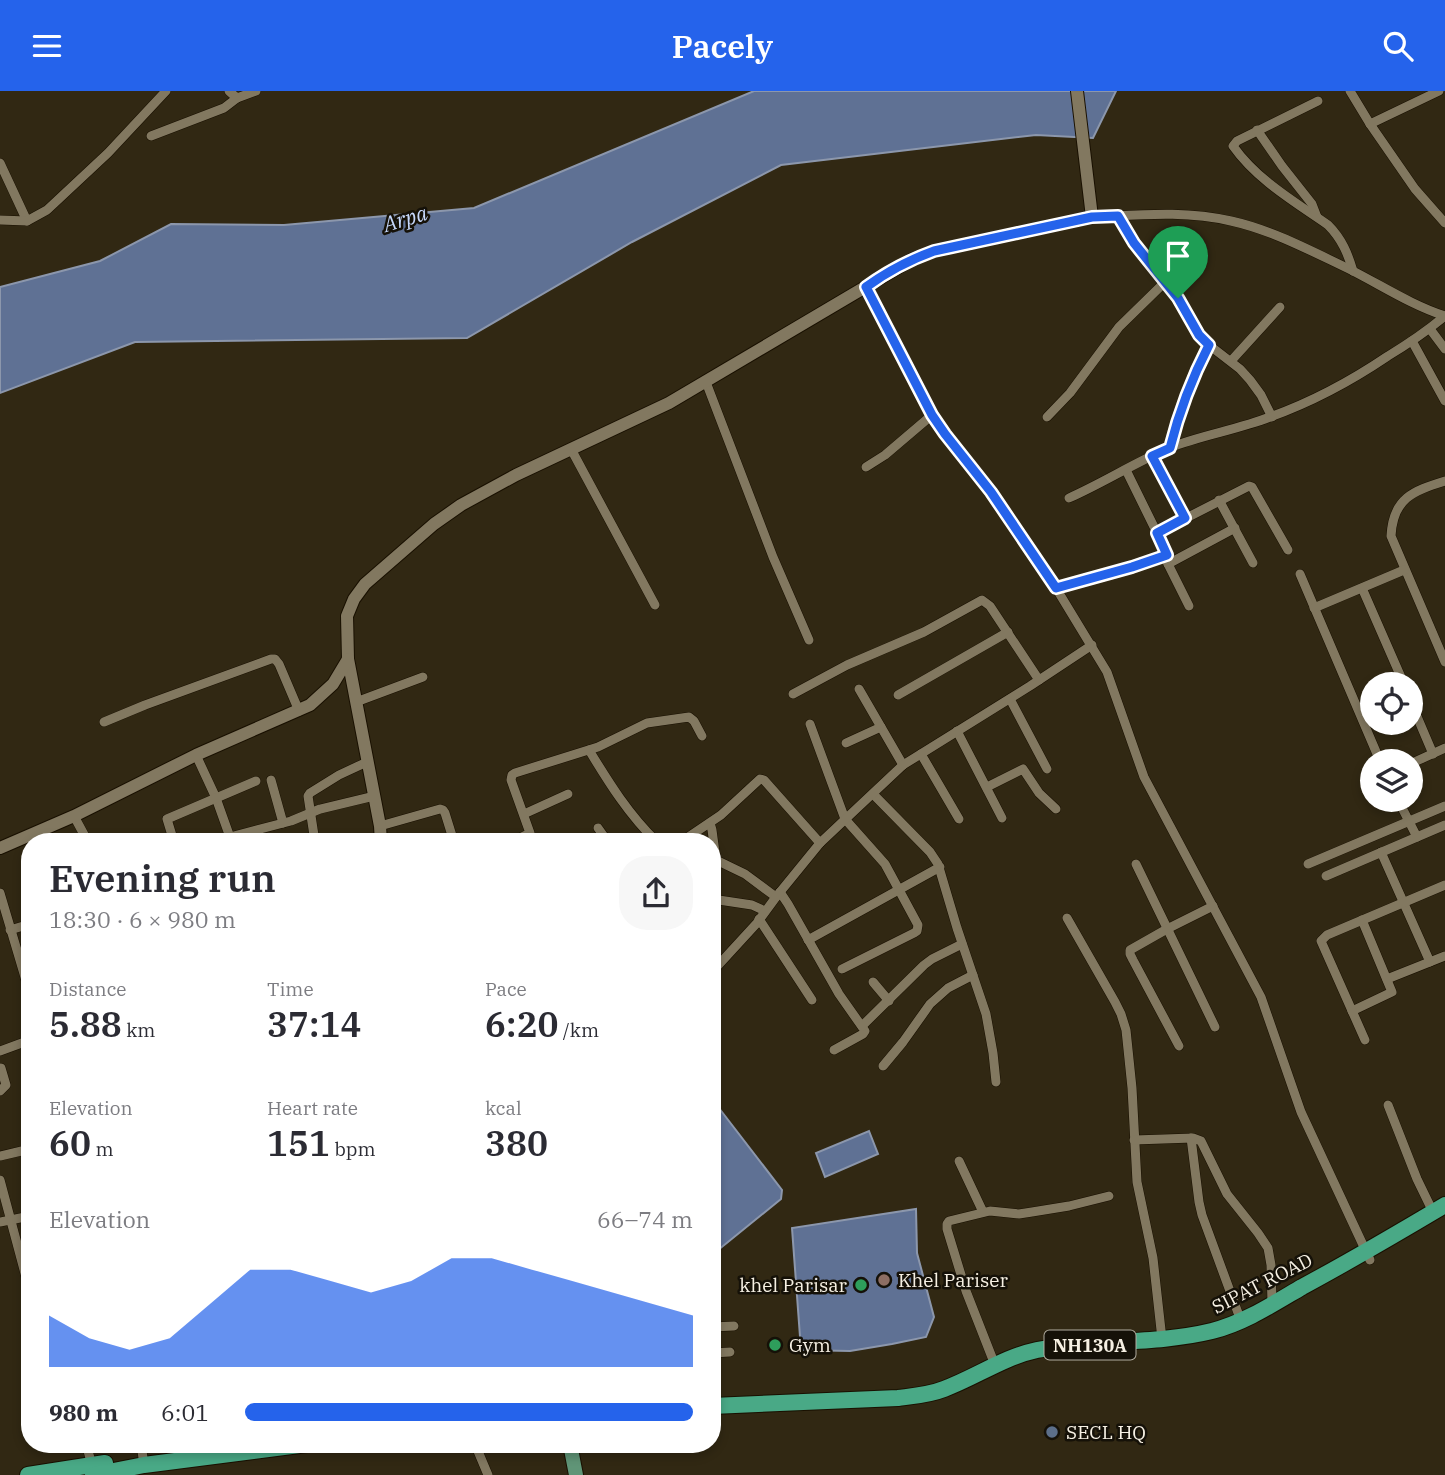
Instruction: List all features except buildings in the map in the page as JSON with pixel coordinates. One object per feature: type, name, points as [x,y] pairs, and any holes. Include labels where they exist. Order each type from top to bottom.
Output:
[{"type":"highway","name":"SIPAT ROAD","points":[[721,1406],[916,1396],[946,1388],[995,1365],[1036,1350],[1162,1339],[1245,1323],[1368,1256],[1441,1211]]},
{"type":"highway","name":"SIPAT ROAD","points":[[721,1415],[927,1404],[949,1397],[1006,1370],[1043,1359],[1127,1353],[1220,1340],[1272,1304],[1368,1256]]},
{"type":"highway","points":[[92,1470],[163,1453]]},
{"type":"highway","points":[[28,1475],[92,1470],[125,1472],[143,1456],[184,1453]]},
{"type":"main road","points":[[572,1453],[576,1475]]},
{"type":"street","points":[[0,220],[27,221],[47,210],[108,153],[166,91]]},
{"type":"street","points":[[151,136],[224,108],[233,94],[256,91]]},
{"type":"street","points":[[1077,91],[1092,217]]},
{"type":"street","points":[[1350,91],[1415,189],[1445,223]]},
{"type":"street","points":[[1370,124],[1439,91]]},
{"type":"street","points":[[1318,101],[1257,130],[1233,146],[1273,186],[1328,225],[1341,240],[1353,271]]},
{"type":"street","points":[[1257,130],[1312,204],[1317,217]]},
{"type":"street","points":[[0,163],[27,221]]},
{"type":"street","points":[[380,833],[348,659],[346,616],[365,584],[434,524],[461,505],[516,475],[669,403],[911,260],[934,251],[1092,217],[1198,215],[1232,221],[1280,237],[1429,311],[1445,316]]},
{"type":"street","points":[[1118,216],[1134,243],[1178,298],[1199,335],[1240,369],[1256,387],[1272,417]]},
{"type":"street","points":[[1047,417],[1070,394],[1119,327],[1165,282]]},
{"type":"street","points":[[866,287],[932,415],[991,492],[1056,588],[1107,672],[1144,777],[1261,997],[1301,1112],[1368,1256]]},
{"type":"street","points":[[1231,361],[1280,307]]},
{"type":"street","points":[[1069,498],[1170,448],[1272,417],[1351,381],[1430,329],[1445,316]]},
{"type":"street","points":[[1430,329],[1445,349]]},
{"type":"street","points":[[1412,341],[1445,401]]},
{"type":"street","points":[[1170,448],[1196,370],[1209,345]]},
{"type":"street","points":[[706,382],[764,534],[809,640]]},
{"type":"street","points":[[866,467],[885,455],[932,415]]},
{"type":"street","points":[[571,449],[655,605]]},
{"type":"street","points":[[1152,456],[1185,518]]},
{"type":"street","points":[[1126,470],[1189,606]]},
{"type":"street","points":[[1445,481],[1419,489],[1398,508],[1394,514],[1391,536],[1445,662]]},
{"type":"street","points":[[1157,533],[1249,486],[1288,550]]},
{"type":"street","points":[[1219,500],[1253,563]]},
{"type":"street","points":[[1056,588],[1167,559],[1234,528]]},
{"type":"street","points":[[1314,608],[1404,570]]},
{"type":"street","points":[[1300,574],[1375,749]]},
{"type":"street","points":[[1362,588],[1399,672]]},
{"type":"street","points":[[793,694],[848,665],[924,632],[982,600],[990,605],[1039,680]]},
{"type":"street","points":[[898,695],[1008,632]]},
{"type":"street","points":[[721,962],[820,843],[902,765],[1092,645]]},
{"type":"street","points":[[104,722],[271,659],[275,659],[279,664],[299,711]]},
{"type":"street","points":[[35,833],[196,755],[310,705],[328,689],[348,659]]},
{"type":"street","points":[[356,702],[423,677]]},
{"type":"street","points":[[859,689],[902,765]]},
{"type":"street","points":[[1010,699],[1047,769]]},
{"type":"street","points":[[530,833],[511,780],[512,775],[589,750],[648,723],[685,716],[692,718],[702,736]]},
{"type":"street","points":[[810,724],[845,819],[885,864],[918,925],[917,931],[842,969]]},
{"type":"street","points":[[846,743],[881,727]]},
{"type":"street","points":[[957,731],[1002,818]]},
{"type":"street","points":[[1423,731],[1433,754]]},
{"type":"street","points":[[1423,758],[1445,748]]},
{"type":"street","points":[[589,750],[623,802],[648,833]]},
{"type":"street","points":[[921,754],[959,819]]},
{"type":"street","points":[[196,755],[216,798],[228,833]]},
{"type":"street","points":[[311,833],[308,796],[310,793],[367,762]]},
{"type":"street","points":[[987,787],[1023,769],[1039,793],[1056,809]]},
{"type":"street","points":[[695,833],[721,815],[762,779],[820,843]]},
{"type":"street","points":[[271,780],[283,823]]},
{"type":"street","points":[[171,833],[167,819],[256,781]]},
{"type":"street","points":[[873,794],[930,852],[940,867],[990,1031],[996,1082]]},
{"type":"street","points":[[524,814],[568,795]]},
{"type":"street","points":[[252,833],[320,809],[374,796]]},
{"type":"street","points":[[1308,864],[1445,806]]},
{"type":"street","points":[[380,827],[440,809],[445,813],[451,833]]},
{"type":"street","points":[[1404,812],[1416,837]]},
{"type":"street","points":[[74,816],[83,833]]},
{"type":"street","points":[[710,823],[712,833]]},
{"type":"street","points":[[1326,876],[1445,825]]},
{"type":"street","points":[[598,828],[602,833]]},
{"type":"street","points":[[0,848],[21,839]]},
{"type":"street","points":[[1349,846],[1357,863]]},
{"type":"street","points":[[1381,852],[1430,962]]},
{"type":"street","points":[[721,862],[778,894],[839,995],[862,1026],[865,1031],[863,1034],[834,1050]]},
{"type":"street","points":[[1136,865],[1215,1027]]},
{"type":"street","points":[[808,940],[940,867]]},
{"type":"street","points":[[1365,1041],[1321,941],[1327,935],[1445,885]]},
{"type":"street","points":[[0,893],[21,965]]},
{"type":"street","points":[[721,900],[752,905],[762,915],[812,1000]]},
{"type":"street","points":[[1179,1047],[1130,954],[1133,947],[1213,906]]},
{"type":"street","points":[[1067,918],[1124,1022],[1132,1088],[1139,1192],[1155,1271],[1162,1339]]},
{"type":"street","points":[[1352,1011],[1392,992],[1362,920]]},
{"type":"street","points":[[10,930],[21,927]]},
{"type":"street","points":[[862,1026],[924,965],[962,944]]},
{"type":"street","points":[[1387,979],[1445,956]]},
{"type":"street","points":[[883,1066],[930,1004],[948,988],[973,975]]},
{"type":"street","points":[[873,982],[889,1001]]},
{"type":"street","points":[[0,1051],[21,1043]]},
{"type":"street","points":[[0,1091],[6,1084],[1,1068]]},
{"type":"street","points":[[1388,1105],[1418,1179],[1441,1211]]},
{"type":"street","points":[[1191,1138],[1202,1215],[1245,1323]]},
{"type":"street","points":[[1134,1140],[1198,1139],[1223,1187],[1268,1248],[1272,1304]]},
{"type":"street","points":[[0,1156],[21,1151]]},
{"type":"street","points":[[959,1161],[984,1212]]},
{"type":"street","points":[[0,1180],[21,1260]]},
{"type":"street","points":[[995,1365],[966,1291],[947,1224],[952,1219],[984,1212],[1019,1214],[1109,1196]]},
{"type":"street","points":[[0,1222],[21,1218]]},
{"type":"street","points":[[721,1327],[734,1326]]},
{"type":"street","points":[[721,1352],[730,1352]]},
{"type":"street","points":[[479,1453],[488,1475]]},
{"type":"water","name":"Arpa","points":[[754,91],[1116,91],[1093,138],[1036,135],[781,165],[632,242],[467,338],[135,342],[0,393],[0,287],[100,261],[171,224],[284,225],[474,208]]},
{"type":"water","points":[[721,1111],[782,1190],[781,1199],[721,1248]]},
{"type":"water","points":[[869,1131],[878,1154],[825,1177],[816,1153]]},
{"type":"water","name":"khel Parisar","points":[[916,1209],[917,1253],[934,1317],[926,1337],[850,1351],[801,1350],[792,1228]]},
{"type":"place","name":"Khel Pariser","points":[[884,1280]]},
{"type":"place","name":"khel Parisar","points":[[861,1285]]},
{"type":"place","name":"Gym","points":[[775,1345]]},
{"type":"place","name":"SECL HQ","points":[[1052,1432]]},
{"type":"route","points":[[1118,216],[1134,243],[1178,298],[1199,335],[1209,345],[1196,370],[1170,448],[1152,456],[1185,518],[1157,533],[1167,555],[1056,588],[991,492],[932,415],[866,287],[886,273],[934,251],[1092,217],[1118,216]]}]
